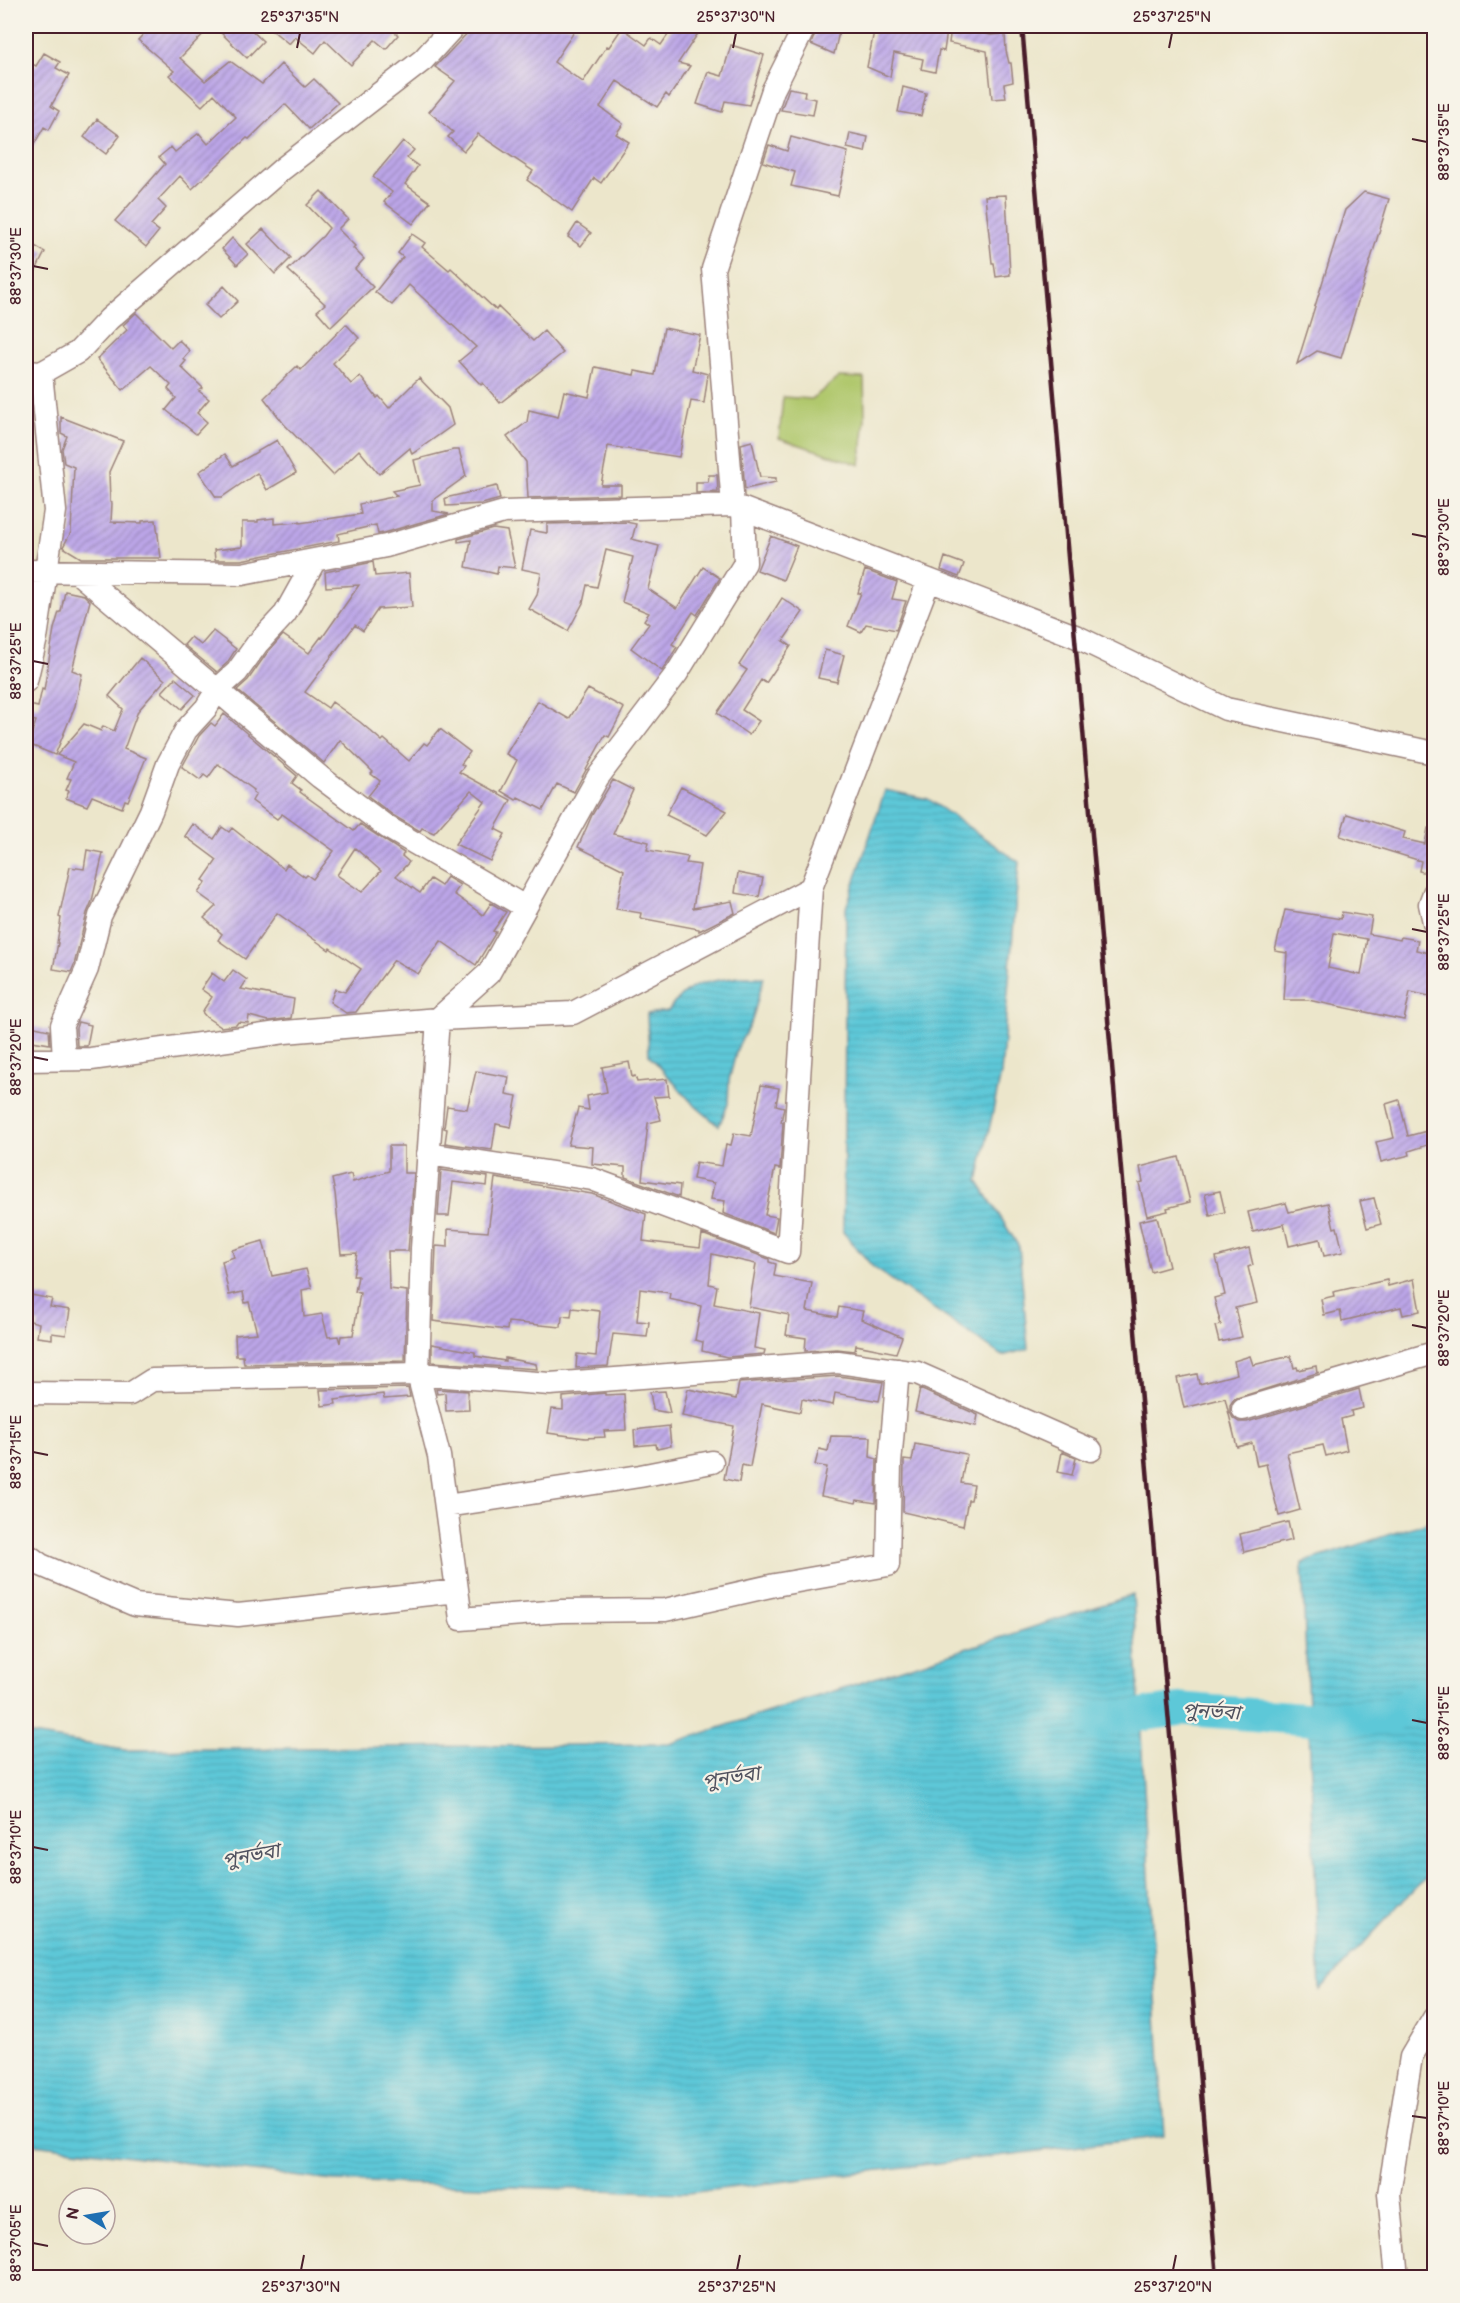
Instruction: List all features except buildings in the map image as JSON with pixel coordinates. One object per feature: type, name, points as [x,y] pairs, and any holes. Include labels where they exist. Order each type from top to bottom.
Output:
[{"type":"street","points":[[26,681],[36,638],[36,571],[55,510],[33,373],[78,352],[109,319],[281,170],[423,60],[454,26]]},
{"type":"street","points":[[805,26],[773,90],[712,269],[745,563],[677,674],[597,777],[489,974],[438,1019],[422,1248],[418,1374],[439,1456],[461,1619],[561,1611],[665,1610],[775,1585],[888,1565],[890,1464],[898,1370]]},
{"type":"street","points":[[36,571],[242,574],[386,546],[504,512],[738,507],[1075,636],[1226,709],[1434,753]]},
{"type":"street","points":[[64,1059],[62,1025],[87,969],[100,916],[151,812],[168,764],[186,730],[206,708],[217,690],[237,672],[257,644],[285,614],[315,560]]},
{"type":"street","points":[[78,573],[320,777],[387,827],[525,907]]},
{"type":"street","points":[[429,1154],[592,1179],[788,1252],[811,888],[929,580]]},
{"type":"street","points":[[26,1060],[91,1059],[285,1032],[438,1019],[573,1013],[811,888]]},
{"type":"street","points":[[1434,893],[1430,904],[1434,922]]},
{"type":"street","points":[[1243,1409],[1434,1353]]},
{"type":"street","points":[[26,1393],[130,1394],[152,1380],[418,1374],[550,1384],[838,1362],[917,1373],[1091,1450]]},
{"type":"street","points":[[446,1506],[640,1476],[712,1462]]},
{"type":"street","points":[[26,1554],[41,1565],[135,1605],[238,1615],[457,1591]]},
{"type":"street","points":[[1397,2277],[1389,2194],[1411,2057],[1434,2018]]},
{"type":"green space","points":[[839,377],[864,378],[865,418],[860,465],[779,438],[783,397],[812,399]]},
{"type":"water","points":[[885,790],[928,799],[1019,862],[1001,1074],[978,1181],[1019,1247],[1028,1349],[1002,1356],[873,1267],[843,1232],[846,908]]},
{"type":"water","points":[[738,977],[764,977],[752,1020],[737,1049],[729,1080],[728,1104],[719,1126],[693,1104],[649,1055],[647,1014],[668,1011],[683,994],[698,985]]},
{"type":"water","points":[[1434,1520],[1434,1871],[1418,1885],[1320,1990],[1302,1563]]},
{"type":"water","points":[[1133,1595],[1164,2136],[687,2193],[333,2181],[26,2143],[26,1734],[125,1750],[669,1744]]},
{"type":"waterway","name":"পুনর্ভবা","points":[[1095,1722],[1183,1709],[1308,1719],[1389,1716],[1434,1691]]},
{"type":"railway","points":[[1022,26],[1217,2278]]}]
